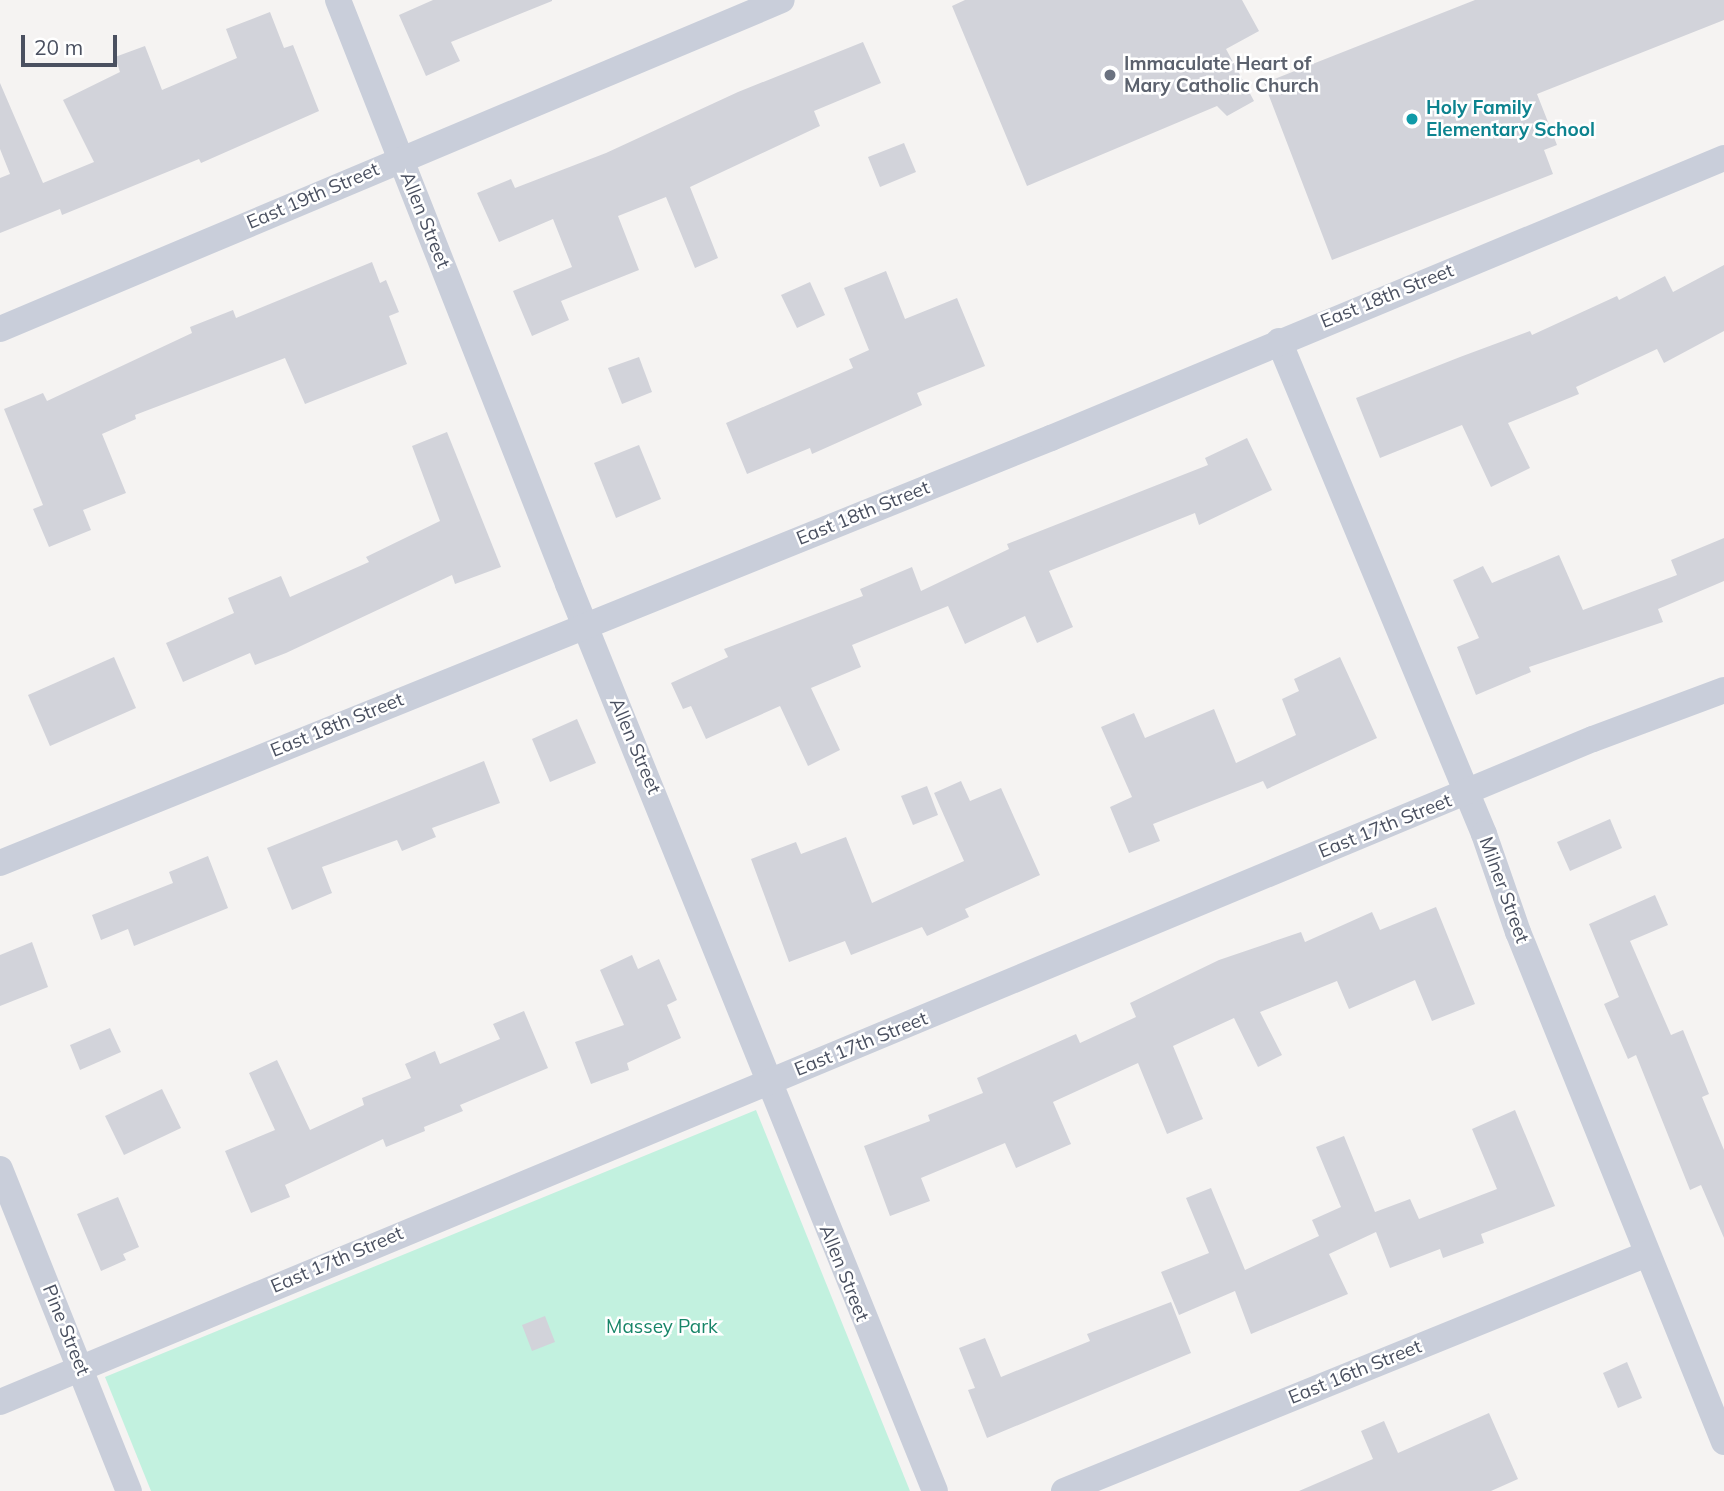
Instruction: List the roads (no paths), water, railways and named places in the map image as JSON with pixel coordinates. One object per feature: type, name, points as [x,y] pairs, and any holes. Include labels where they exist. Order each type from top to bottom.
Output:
[{"type":"street","name":"Allen Street","points":[[338,0],[584,623],[935,1491]]},
{"type":"street","name":"East 19th Street","points":[[0,329],[782,0]]},
{"type":"street","name":"East 18th Street","points":[[0,863],[584,623],[1051,438],[1724,158]]},
{"type":"street","name":"Milner Street","points":[[1279,341],[1464,794],[1484,834],[1518,932],[1724,1442]]},
{"type":"street","name":"East 17th Street","points":[[0,1402],[769,1081],[1464,794],[1724,690]]},
{"type":"street","name":"Pine Street","points":[[0,1169],[129,1491]]},
{"type":"street","name":"East 16th Street","points":[[1064,1491],[1647,1254]]},
{"type":"place","name":"Immaculate Heart of Mary Catholic Church","points":[[1110,75]]},
{"type":"place","name":"Holy Family Elementary School","points":[[1412,119]]},
{"type":"park label","name":"Massey Park","points":[[662,1327]]}]
